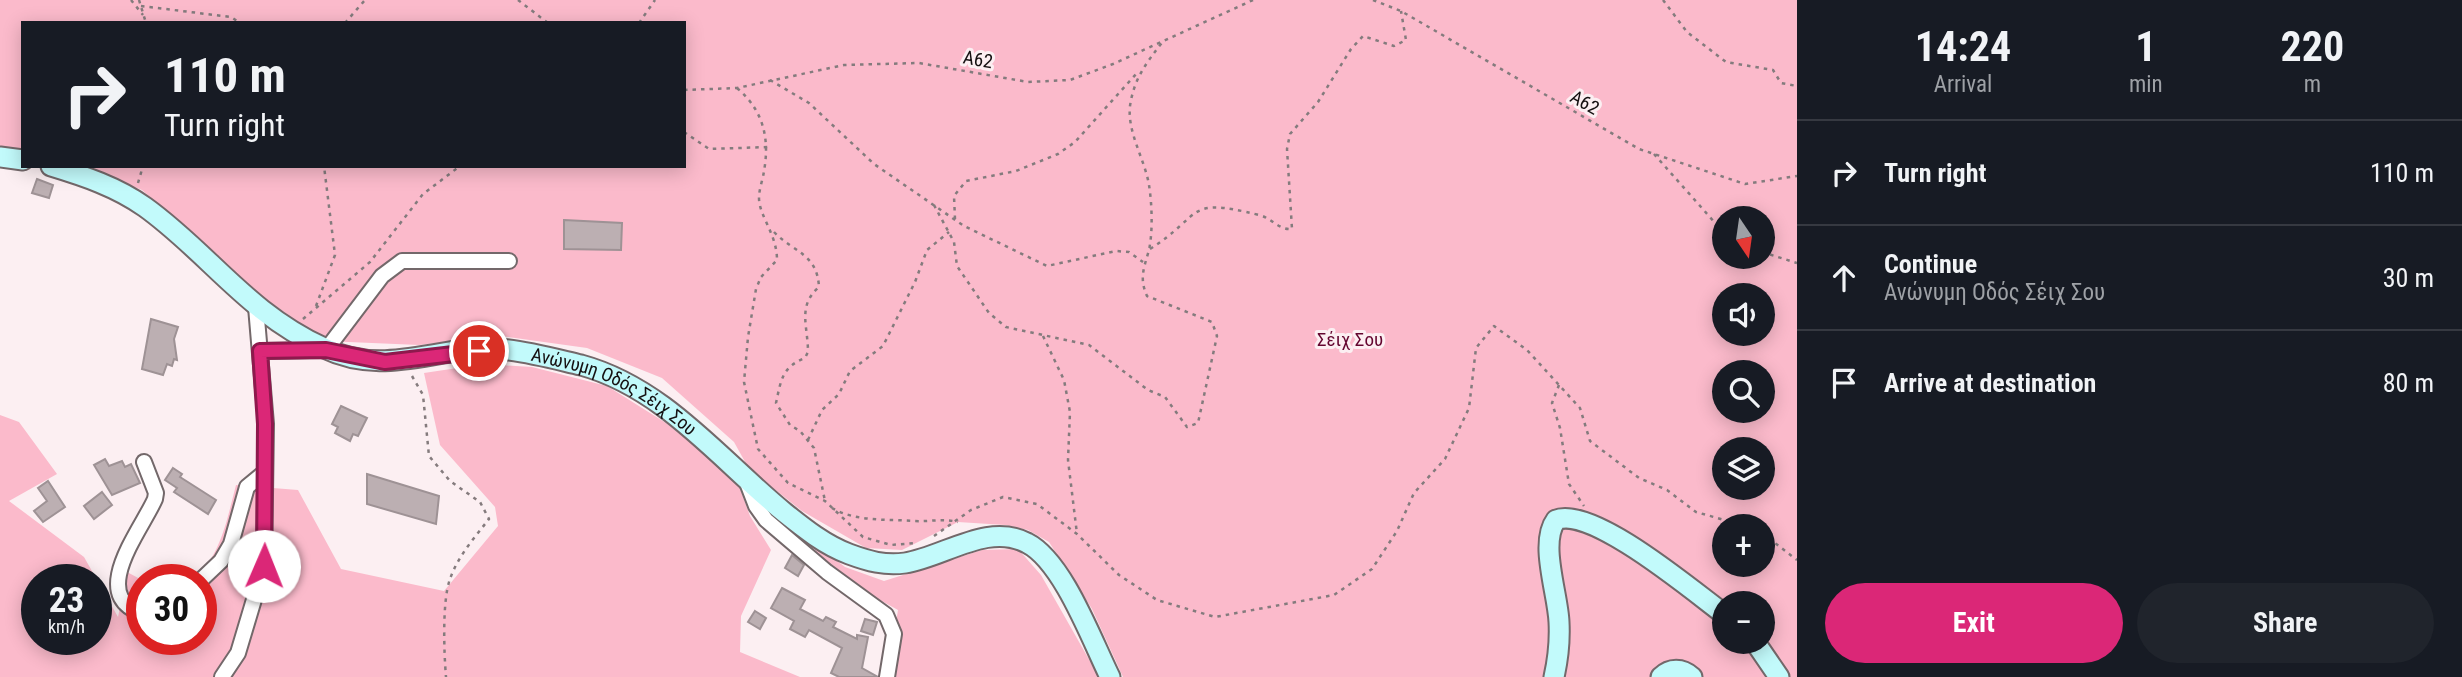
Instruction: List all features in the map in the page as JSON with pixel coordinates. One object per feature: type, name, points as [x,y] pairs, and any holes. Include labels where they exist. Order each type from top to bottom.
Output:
[{"type":"street","points":[[0,158],[21,160]]},
{"type":"street","name":"Ανώνυμη Οδός Σέιχ Σου","points":[[56,168],[114,189],[144,206],[256,307],[326,350],[368,361],[400,362],[498,349],[592,369],[650,396],[812,535],[845,553],[876,564],[906,563],[989,538],[1009,536],[1029,543],[1046,559],[1063,584],[1110,677]]},
{"type":"street","points":[[260,351],[326,350],[382,276],[402,261],[509,261]]},
{"type":"street","points":[[222,677],[238,653],[264,566],[265,424],[256,307]]},
{"type":"street","points":[[126,605],[117,575],[156,493],[144,462]]},
{"type":"street","points":[[217,565],[231,544],[247,487],[265,472]]},
{"type":"street","points":[[746,479],[756,506],[766,520],[827,572],[886,615],[894,634],[887,677]]},
{"type":"street","points":[[1554,677],[1559,654],[1559,620],[1548,537],[1550,528],[1563,516],[1581,519],[1657,564],[1712,605]]},
{"type":"street","points":[[1763,654],[1779,677]]},
{"type":"street","points":[[1661,677],[1672,670],[1680,670],[1692,677]]},
{"type":"path","points":[[131,0],[145,20]]},
{"type":"path","points":[[139,0],[145,20]]},
{"type":"path","points":[[347,21],[365,0]]},
{"type":"path","points":[[518,0],[545,21]]},
{"type":"path","points":[[640,21],[655,0]]},
{"type":"path","name":"Α62","points":[[686,90],[737,88],[844,65],[919,63],[1028,82],[1070,80],[1254,0]]},
{"type":"path","name":"Α62","points":[[1373,0],[1401,11],[1639,149],[1745,184],[1797,176]]},
{"type":"path","points":[[1663,0],[1687,32],[1726,62],[1773,70],[1781,83],[1797,86]]},
{"type":"path","points":[[141,6],[231,17],[237,21]]},
{"type":"path","points":[[934,205],[954,242],[957,266],[989,313],[1006,327],[1088,345],[1148,390],[1165,397],[1187,427],[1198,424],[1217,336],[1212,322],[1147,296],[1142,284],[1143,262],[1149,250],[1197,209],[1222,206],[1267,217],[1283,230],[1292,229],[1292,188],[1287,149],[1290,134],[1318,102],[1351,49],[1363,36],[1394,46],[1406,40],[1401,11]]},
{"type":"path","points":[[955,220],[954,196],[966,181],[1016,171],[1058,154],[1074,142],[1164,40]]},
{"type":"path","points":[[1139,71],[1130,109],[1149,184],[1149,250]]},
{"type":"path","points":[[771,80],[809,103],[874,164],[955,220],[1047,266],[1116,251],[1129,252],[1143,262]]},
{"type":"path","points":[[737,88],[756,109],[765,128],[768,147],[759,199],[777,244],[777,260],[761,276],[755,289],[744,382],[758,449],[788,483],[825,501]]},
{"type":"path","points":[[686,133],[709,149],[768,147]]},
{"type":"path","points":[[1654,154],[1712,219]]},
{"type":"path","points":[[315,309],[335,255],[324,168]]},
{"type":"path","points":[[290,330],[370,262],[423,194],[457,168]]},
{"type":"path","points":[[772,229],[815,263],[819,287],[808,296],[804,308],[808,352],[805,358],[791,363],[784,371],[776,402],[790,425],[807,440],[817,457],[825,501],[863,537],[891,545],[924,540],[958,522],[971,510],[1003,497],[1037,504],[1077,534],[1119,575],[1157,600],[1215,617],[1334,594],[1371,569],[1397,531],[1414,493],[1445,459],[1469,408],[1476,348],[1494,326],[1527,350],[1580,408],[1590,441],[1639,478],[1667,490],[1696,512],[1712,517]]},
{"type":"path","points":[[807,440],[822,410],[839,394],[850,371],[883,346],[910,294],[927,250],[949,232]]},
{"type":"path","points":[[1775,255],[1797,263]]},
{"type":"path","points":[[1043,336],[1064,380],[1070,412],[1068,460],[1077,534]]},
{"type":"path","points":[[400,362],[423,395],[429,456],[450,481],[480,502],[489,519],[467,546],[450,580],[444,648],[446,677]]},
{"type":"path","points":[[1559,385],[1552,403],[1560,428],[1569,484],[1584,506],[1581,519]]},
{"type":"path","points":[[829,507],[849,516],[867,519],[913,521],[939,518],[958,522]]},
{"type":"path","points":[[1775,543],[1797,560]]},
{"type":"green space","name":"Σέιχ Σου","points":[[0,0],[1797,0],[1797,677],[1123,677],[1092,609],[1049,542],[1028,530],[1005,525],[958,522],[902,550],[866,548],[802,511],[749,469],[734,442],[662,378],[587,348],[501,336],[419,345],[325,341],[250,288],[142,190],[86,168],[686,168],[686,21],[21,21],[21,153],[0,149]]},
{"type":"green space","points":[[484,364],[532,367],[607,386],[666,423],[737,480],[750,516],[771,550],[741,616],[740,652],[800,677],[0,677],[0,415],[19,422],[57,474],[9,501],[84,557],[88,564],[21,564],[21,655],[112,655],[112,606],[118,617],[126,577],[126,655],[217,655],[217,564],[207,564],[217,549],[236,485],[298,490],[341,569],[444,591],[498,526],[495,507],[440,445],[424,373]]},
{"type":"green space","points":[[757,499],[845,567],[884,581],[982,550],[1018,549],[1041,575],[1099,677],[887,677],[898,610],[842,579],[755,503]]},
{"type":"building","points":[[37,179],[53,185],[49,198],[32,193]]},
{"type":"building","points":[[564,220],[622,223],[621,250],[564,249]]},
{"type":"building","points":[[151,319],[178,327],[174,339],[177,360],[174,359],[172,366],[167,364],[163,375],[142,369]]},
{"type":"building","points":[[341,406],[367,418],[358,436],[353,434],[350,441],[335,433],[338,427],[332,424]]},
{"type":"building","points":[[105,459],[109,466],[122,461],[125,467],[131,464],[140,483],[112,495],[94,465]]},
{"type":"building","points":[[173,468],[182,474],[180,477],[216,500],[208,514],[174,492],[177,488],[165,480]]},
{"type":"building","points":[[367,474],[439,496],[436,524],[367,504]]},
{"type":"building","points":[[48,481],[65,507],[43,522],[34,511],[47,501],[38,488]]},
{"type":"building","points":[[102,492],[112,505],[94,519],[84,506]]},
{"type":"building","points":[[792,555],[804,565],[798,576],[785,568]]},
{"type":"building","points":[[782,588],[805,600],[800,609],[823,621],[826,617],[836,622],[833,627],[857,639],[857,635],[868,637],[862,668],[878,677],[839,677],[831,673],[842,648],[809,630],[805,637],[790,629],[794,621],[771,608]]},
{"type":"building","points":[[755,611],[766,618],[760,629],[748,622]]},
{"type":"building","points":[[865,619],[877,622],[873,635],[861,631]]},
{"type":"route","points":[[264,566],[265,424],[260,351],[326,350],[368,361],[385,362],[479,351]]}]
